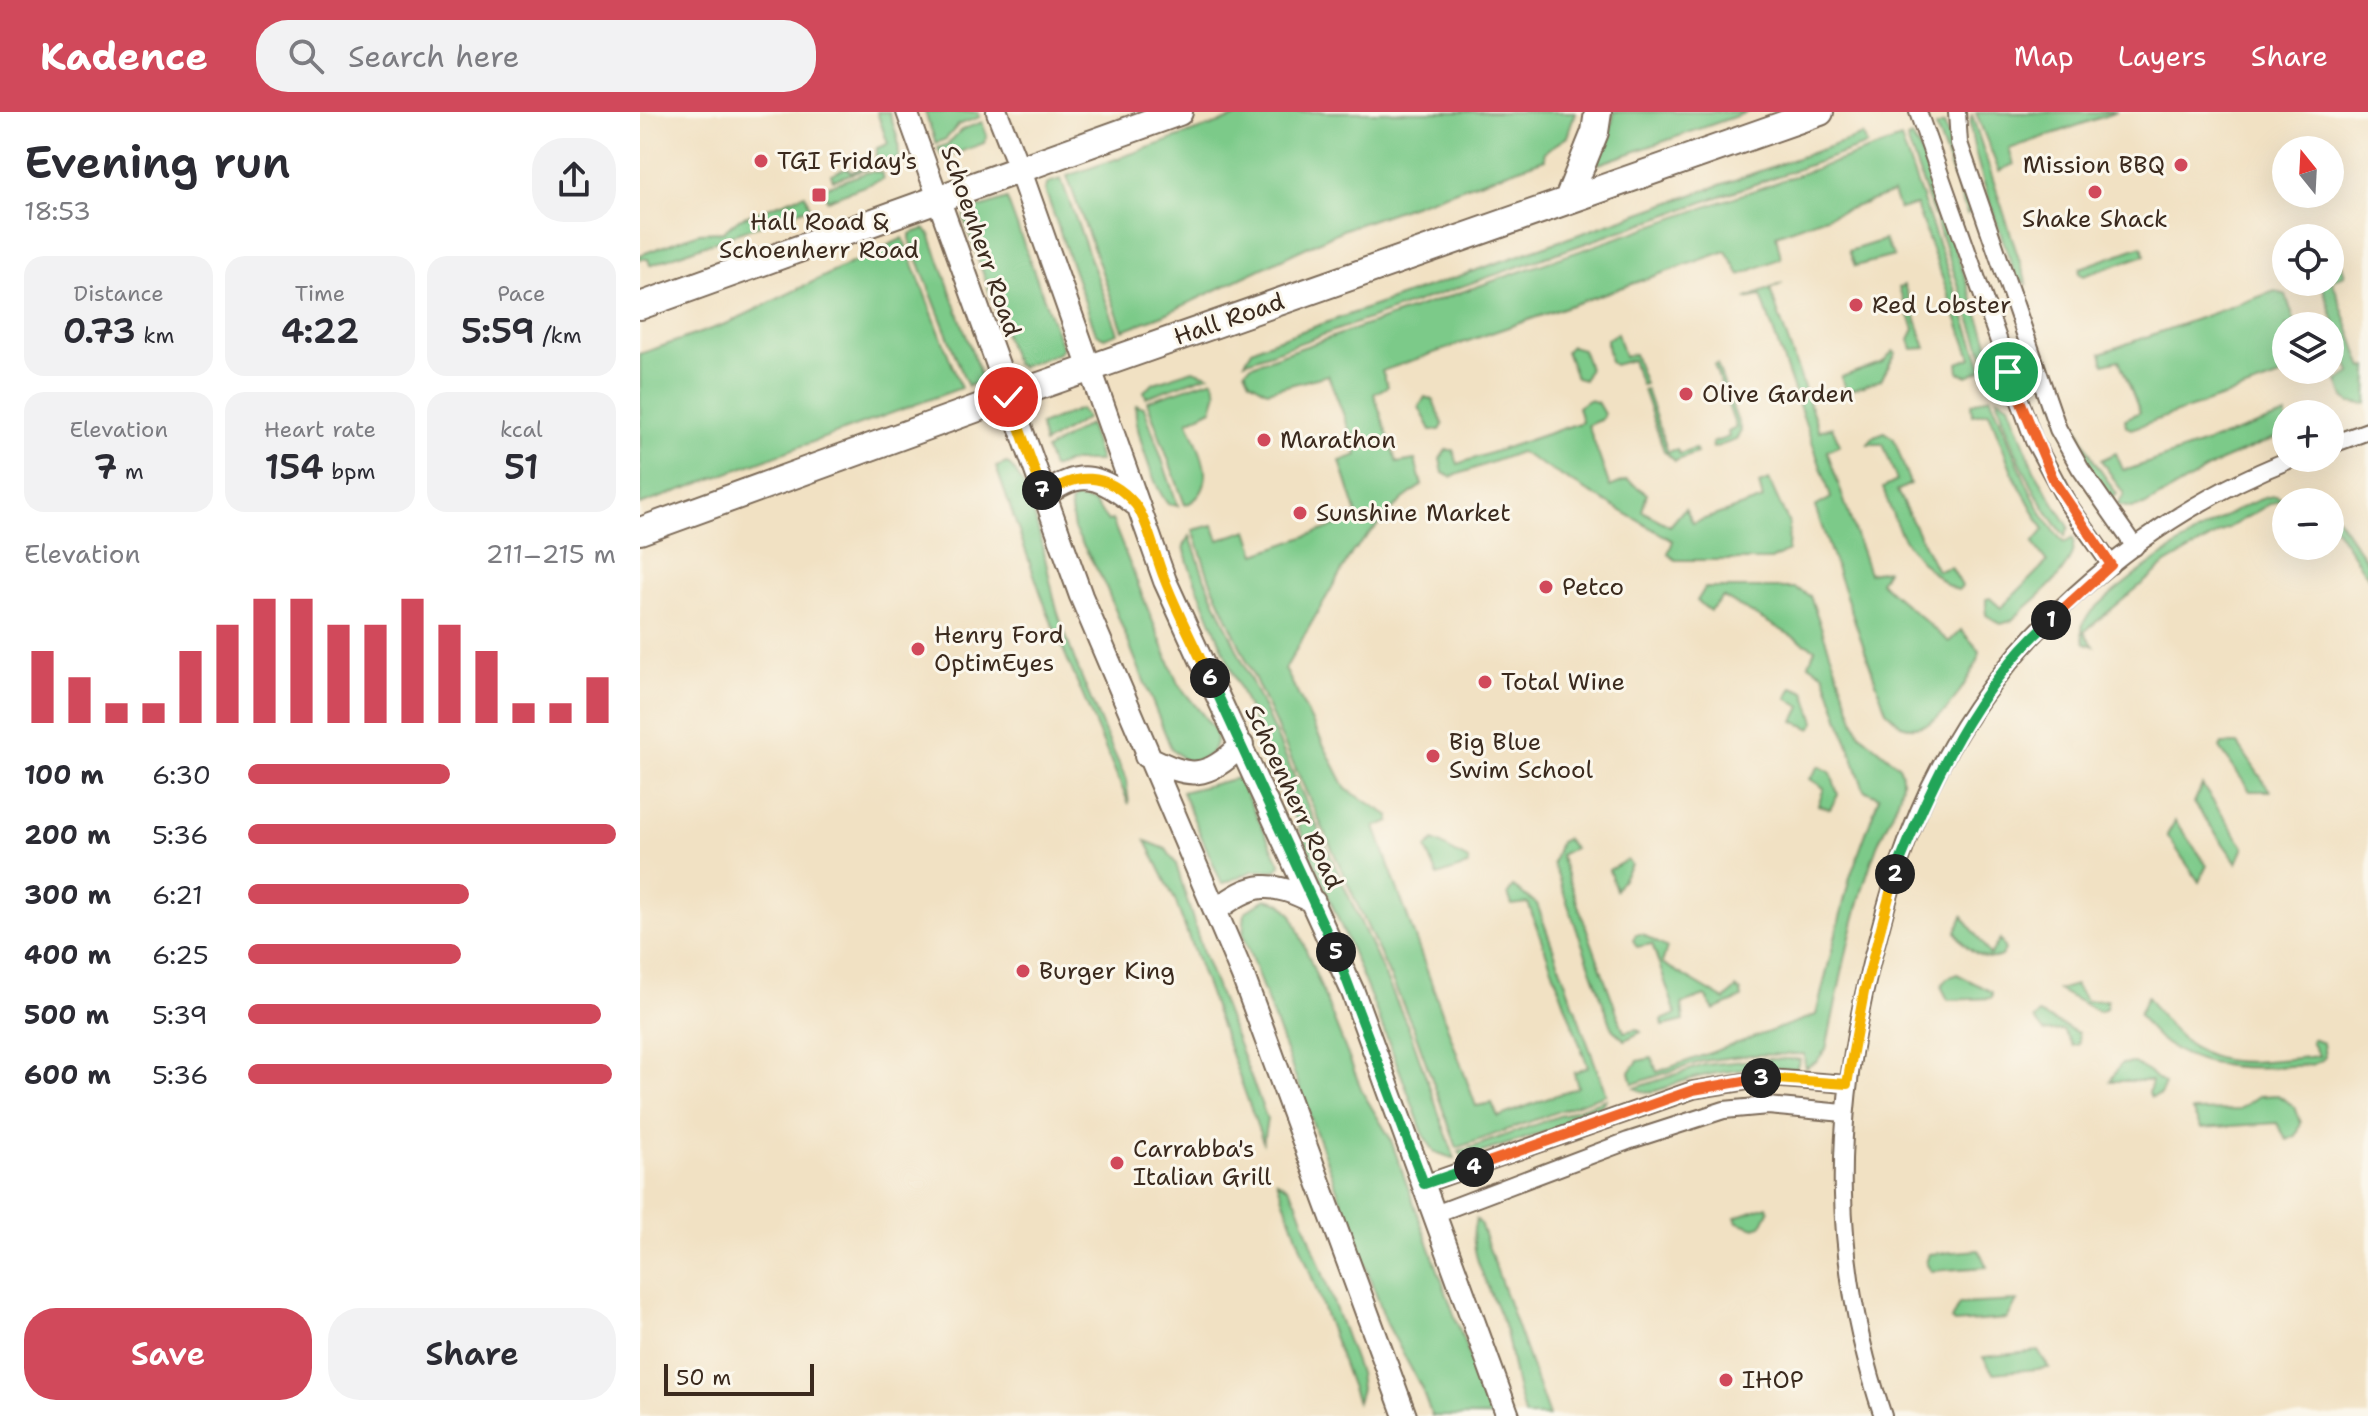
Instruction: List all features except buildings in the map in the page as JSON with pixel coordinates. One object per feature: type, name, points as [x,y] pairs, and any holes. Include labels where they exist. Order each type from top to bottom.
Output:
[{"type":"highway","points":[[640,306],[1179,112]]},
{"type":"highway","points":[[1568,199],[1595,132],[1598,112]]},
{"type":"highway","name":"Hall Road","points":[[640,531],[1008,397],[1820,112]]},
{"type":"main road","name":"Schoenherr Road","points":[[1019,168],[1136,505],[1171,595],[1314,902],[1359,1007],[1508,1416]]},
{"type":"main road","name":"Schoenherr Road","points":[[938,198],[1044,497],[1146,756],[1263,1028],[1405,1416]]},
{"type":"main road","points":[[1044,497],[1068,479],[1081,477],[1113,486],[1136,505]]},
{"type":"main road","points":[[1146,756],[1177,772],[1199,773],[1212,770],[1242,745]]},
{"type":"main road","points":[[1215,911],[1229,899],[1259,886],[1274,885],[1314,902]]},
{"type":"street","name":"Schoenherr Road","points":[[907,112],[938,198]]},
{"type":"street","name":"Schoenherr Road","points":[[997,112],[1019,168]]},
{"type":"street","points":[[1918,112],[2034,441],[2068,504],[2111,565]]},
{"type":"street","points":[[1957,112],[1959,143],[2058,429],[2080,468],[2135,547]]},
{"type":"street","points":[[2344,440],[2368,431]]},
{"type":"street","points":[[1883,1416],[1866,1365],[1849,1286],[1842,1219],[1844,1113],[1864,992],[1894,875],[1941,765],[2015,657],[2111,565],[2135,547],[2186,511],[2272,467]]},
{"type":"street","points":[[1424,1184],[1693,1090],[1768,1078],[1847,1084]]},
{"type":"street","points":[[1435,1214],[1714,1112],[1768,1106],[1844,1113]]},
{"type":"green space","points":[[877,112],[889,112],[898,139],[899,158],[833,180],[831,174],[847,168],[851,172],[875,163],[877,148],[888,144]]},
{"type":"green space","points":[[925,112],[978,112],[980,117],[958,125],[946,139],[936,143]]},
{"type":"green space","points":[[1251,112],[1575,112],[1567,137],[1544,152],[1545,159],[1345,229],[1163,315],[1123,330],[1067,176]]},
{"type":"green space","points":[[1614,112],[1748,112],[1599,164],[1597,160],[1609,139]]},
{"type":"green space","points":[[2117,112],[2009,149],[2014,164],[1999,171],[1976,113]]},
{"type":"green space","points":[[1972,115],[2027,284],[2016,277],[1987,193],[1973,144]]},
{"type":"green space","points":[[982,122],[987,136],[984,143],[947,157],[941,155],[938,148],[948,144],[961,130]]},
{"type":"green space","points":[[1944,124],[1971,212],[1967,214],[1936,127]]},
{"type":"green space","points":[[1863,135],[1867,145],[1245,362],[1252,350],[1265,344]]},
{"type":"green space","points":[[1911,137],[1919,148],[1990,348],[1987,366],[1907,139]]},
{"type":"green space","points":[[1901,139],[1983,369],[1967,376],[1959,372],[1958,363],[1971,358],[1916,205],[1899,209],[1893,193],[1776,235],[1781,258],[1740,275],[1726,251],[1382,371],[1388,386],[1374,394],[1397,463],[1415,460],[1422,485],[1402,500],[1353,551],[1285,669],[1346,789],[1390,816],[1390,821],[1375,827],[1476,1106],[1492,1103],[1498,1117],[1578,1087],[1574,1073],[1588,1067],[1528,903],[1512,905],[1508,894],[1513,887],[1537,904],[1606,1094],[1457,1148],[1413,1027],[1210,580],[1193,530],[1213,525],[1219,540],[1248,530],[1256,554],[1358,518],[1340,461],[1357,455],[1356,447],[1328,375],[1267,391],[1250,381],[1245,370]]},
{"type":"green space","points":[[868,172],[881,172],[883,179],[827,200],[823,188]]},
{"type":"green space","points":[[1061,179],[1118,333],[1104,338],[1096,333],[1045,190],[1048,183]]},
{"type":"green space","points":[[805,194],[810,207],[650,265],[648,259],[640,259],[640,255],[699,233],[723,232],[739,219]]},
{"type":"green space","points":[[1007,199],[1062,347],[1059,353],[1021,367],[1015,364],[964,219],[967,212]]},
{"type":"green space","points":[[924,229],[930,234],[980,374],[978,383],[968,386],[965,380],[910,240],[910,234]]},
{"type":"green space","points":[[903,238],[961,388],[640,505],[640,354],[728,323]]},
{"type":"green space","points":[[1884,240],[1894,256],[1855,266],[1849,251]]},
{"type":"green space","points":[[2142,246],[2145,255],[2083,276],[2079,273],[2080,268]]},
{"type":"green space","points":[[1783,283],[1770,289],[1819,431],[1832,427],[1840,445],[1827,451],[1869,573],[1887,570],[1880,582],[1949,642],[1961,630],[1980,651],[1978,661],[1956,697],[1938,718],[1927,724],[1915,727],[1901,725],[1886,711],[1815,507],[1831,498],[1825,479],[1761,296],[1745,299]]},
{"type":"green space","points":[[1904,285],[1926,348],[1912,349],[1909,339],[1914,329],[1899,288]]},
{"type":"green space","points":[[2272,292],[2272,296],[2286,296],[2291,312],[2272,312],[2272,380],[2131,429],[2126,426],[2125,419],[2140,412],[2119,360],[2104,364],[2101,353]]},
{"type":"green space","points":[[2326,296],[2338,296],[2343,312],[2331,312]]},
{"type":"green space","points":[[2344,314],[2363,368],[2368,367],[2367,404],[2350,403],[2344,398],[2339,384],[2344,384],[2344,377],[2351,373],[2344,352]]},
{"type":"green space","points":[[1617,333],[1624,357],[1634,354],[1645,384],[1641,385],[1632,360],[1614,365],[1610,362],[1606,340]]},
{"type":"green space","points":[[1571,346],[1582,349],[1589,368],[1584,380],[1576,378],[1566,351]]},
{"type":"green space","points":[[1893,351],[1896,353],[1881,380],[1846,392],[1841,377],[1883,362]]},
{"type":"green space","points":[[1717,364],[1741,431],[1736,440],[1713,448],[1712,443],[1729,437],[1728,432],[1736,428],[1714,365]]},
{"type":"green space","points":[[1193,370],[1208,375],[1146,397],[1144,391],[1154,383]]},
{"type":"green space","points":[[2054,378],[2094,461],[2117,494],[2111,499],[2064,422],[2053,390]]},
{"type":"green space","points":[[1213,379],[1217,392],[1212,409],[1188,421],[1201,456],[1205,479],[1203,489],[1185,505],[1147,401]]},
{"type":"green space","points":[[1646,389],[1668,452],[1677,449],[1679,454],[1695,449],[1697,453],[1675,461],[1664,451],[1643,390]]},
{"type":"green space","points":[[1990,396],[2040,509],[2064,543],[2073,538],[2069,561],[2052,584],[2011,621],[2001,624],[1986,615],[1986,599],[1990,598],[2001,608],[2047,562],[2033,543],[2044,530],[2013,474],[1989,412],[1972,415],[1971,404]]},
{"type":"green space","points":[[1425,397],[1433,400],[1443,425],[1440,430],[1431,430],[1419,407]]},
{"type":"green space","points":[[1997,397],[2009,404],[2034,470],[2069,527],[2065,536],[2042,504],[2024,470]]},
{"type":"green space","points":[[1588,400],[1597,402],[1604,414],[1602,419],[1588,425],[1610,487],[1627,480],[1647,494],[1642,511],[1670,526],[1685,508],[1693,523],[1763,499],[1759,484],[1769,480],[1789,524],[1788,551],[1771,560],[1676,560],[1668,554],[1673,541],[1520,452],[1451,477],[1443,473],[1440,459],[1446,450],[1453,450],[1458,464],[1582,422],[1578,407]]},
{"type":"green space","points":[[1136,405],[1144,407],[1178,506],[1168,504],[1151,471],[1141,441]]},
{"type":"green space","points":[[1080,409],[1087,418],[1044,444],[1040,425]]},
{"type":"green space","points":[[2272,420],[2272,439],[2221,461],[2144,506],[2131,508],[2118,505],[2124,494],[2101,460],[2116,453],[2123,470]]},
{"type":"green space","points":[[1089,424],[1100,461],[1073,461],[1052,468],[1046,450]]},
{"type":"green space","points":[[1885,432],[1894,439],[1910,484],[1897,491],[1937,571],[1951,567],[1962,586],[1958,590],[1922,563],[1896,524],[1883,488],[1897,481],[1883,444],[1868,444],[1874,436]]},
{"type":"green space","points":[[1007,463],[1026,491],[1058,613],[1089,697],[1126,779],[1129,804],[1048,614],[996,467]]},
{"type":"green space","points":[[2272,497],[2272,503],[2166,564],[2084,632],[2094,646],[2085,643],[2082,626],[2085,620],[2118,588],[2207,527],[2259,500]]},
{"type":"green space","points":[[1075,498],[1094,503],[1108,521],[1112,520],[1178,684],[1215,730],[1213,750],[1204,758],[1184,760],[1171,748],[1104,582],[1074,529],[1070,504]]},
{"type":"green space","points":[[2344,528],[2368,563],[2368,577],[2344,542]]},
{"type":"green space","points":[[1190,536],[1205,579],[1409,1029],[1455,1159],[1435,1152],[1424,1136],[1339,920],[1188,563],[1184,546]]},
{"type":"green space","points":[[1705,588],[1795,588],[1810,596],[1859,733],[1899,766],[1902,785],[1868,871],[1826,1049],[1816,1062],[1805,1068],[1804,1054],[1750,1055],[1703,1061],[1633,1084],[1630,1072],[1638,1061],[1652,1058],[1657,1072],[1816,1015],[1850,877],[1879,797],[1864,790],[1824,674],[1809,664],[1815,649],[1723,597],[1710,611],[1697,601]]},
{"type":"green space","points":[[1793,687],[1805,692],[1815,722],[1811,729],[1794,721],[1801,707],[1787,698]]},
{"type":"green space","points":[[2222,744],[2238,744],[2270,791],[2250,791],[2220,748]]},
{"type":"green space","points":[[1819,766],[1831,773],[1838,795],[1830,809],[1818,805],[1824,788],[1810,779]]},
{"type":"green space","points":[[1238,778],[1281,865],[1277,870],[1253,871],[1222,884],[1182,792]]},
{"type":"green space","points":[[2202,785],[2244,847],[2237,863],[2194,803]]},
{"type":"green space","points":[[2175,821],[2207,865],[2199,882],[2167,835]]},
{"type":"green space","points":[[1566,839],[1574,848],[1560,855],[1624,1032],[1637,1029],[1641,1032],[1625,1040],[1613,1030],[1553,863],[1560,842]]},
{"type":"green space","points":[[1146,841],[1166,849],[1176,864],[1203,953],[1267,1119],[1263,1142],[1175,900]]},
{"type":"green space","points":[[1434,841],[1468,860],[1469,865],[1438,876],[1426,848]]},
{"type":"green space","points":[[1627,860],[1631,865],[1616,890],[1609,870]]},
{"type":"green space","points":[[1266,899],[1281,903],[1292,915],[1363,1093],[1390,1138],[1491,1416],[1432,1416],[1421,1387],[1387,1324],[1243,935],[1245,912]]},
{"type":"green space","points":[[1963,916],[1990,955],[2000,939],[2005,950],[2001,956],[1982,956],[1964,943],[1956,932]]},
{"type":"green space","points":[[1636,934],[1642,934],[1667,948],[1662,963],[1725,1000],[1736,988],[1742,998],[1714,1010],[1705,996],[1682,1004],[1684,1021],[1663,1026],[1662,1020],[1676,1014],[1652,944],[1637,947],[1633,940]]},
{"type":"green space","points":[[1957,974],[1992,992],[1992,998],[1948,1000],[1941,986],[1947,978]]},
{"type":"green space","points":[[2075,985],[2086,1001],[2107,1000],[2106,1009],[2099,1012],[2058,990]]},
{"type":"green space","points":[[2147,997],[2184,1041],[2221,1059],[2241,1062],[2319,1056],[2312,1039],[2323,1043],[2325,1057],[2309,1065],[2269,1067],[2226,1066],[2206,1062],[2168,1045],[2152,1032],[2139,1014]]},
{"type":"green space","points":[[2039,1014],[2078,1033],[2079,1044],[2073,1046],[2063,1030],[2044,1032],[2034,1019]]},
{"type":"green space","points":[[1800,1059],[1796,1069],[1736,1070],[1706,1075],[1651,1092],[1635,1088],[1704,1065]]},
{"type":"green space","points":[[2135,1063],[2165,1084],[2160,1095],[2151,1097],[2152,1081],[2110,1081],[2121,1064]]},
{"type":"green space","points":[[2278,1095],[2295,1107],[2301,1123],[2296,1136],[2287,1140],[2277,1123],[2201,1128],[2192,1111],[2238,1110],[2259,1096]]},
{"type":"green space","points":[[1606,1099],[1599,1107],[1565,1125],[1464,1158],[1459,1152]]},
{"type":"green space","points":[[1277,1181],[1288,1187],[1296,1200],[1359,1373],[1361,1389],[1357,1402]]},
{"type":"green space","points":[[1767,1206],[1769,1211],[1762,1225],[1755,1228],[1737,1222],[1735,1217]]},
{"type":"green space","points":[[1476,1219],[1549,1416],[1525,1416],[1506,1332],[1474,1247]]},
{"type":"green space","points":[[1979,1250],[1987,1267],[1931,1271],[1926,1263],[1929,1254]]},
{"type":"green space","points":[[2017,1301],[2007,1319],[1954,1323],[1951,1320],[1959,1304]]},
{"type":"green space","points":[[2038,1351],[2049,1368],[1993,1373],[1983,1357]]},
{"type":"place","name":"TGI Friday's","points":[[761,161]]},
{"type":"place","name":"Mission BBQ","points":[[2181,165]]},
{"type":"place","name":"Shake Shack","points":[[2095,192]]},
{"type":"place","name":"Hall Road & Schoenherr Road","points":[[819,195]]},
{"type":"place","name":"Red Lobster","points":[[1856,305]]},
{"type":"place","name":"Olive Garden","points":[[1686,394]]},
{"type":"place","name":"Marathon","points":[[1264,440]]},
{"type":"place","name":"Sunshine Market","points":[[1300,513]]},
{"type":"place","name":"Petco","points":[[1546,587]]},
{"type":"place","name":"Henry Ford OptimEyes","points":[[918,649]]},
{"type":"place","name":"Total Wine","points":[[1485,682]]},
{"type":"place","name":"Big Blue Swim School","points":[[1433,756]]},
{"type":"place","name":"Burger King","points":[[1023,971]]},
{"type":"place","name":"Carrabba's Italian Grill","points":[[1117,1163]]},
{"type":"place","name":"IHOP","points":[[1726,1380]]},
{"type":"route","points":[[1008,397],[1044,497],[1068,479],[1081,477],[1113,486],[1136,505],[1165,581],[1353,992],[1424,1184],[1693,1090],[1768,1078],[1847,1084],[1864,992],[1894,875],[1941,765],[1978,706],[2015,657],[2111,565],[2054,481],[2034,441],[2008,372]]}]
